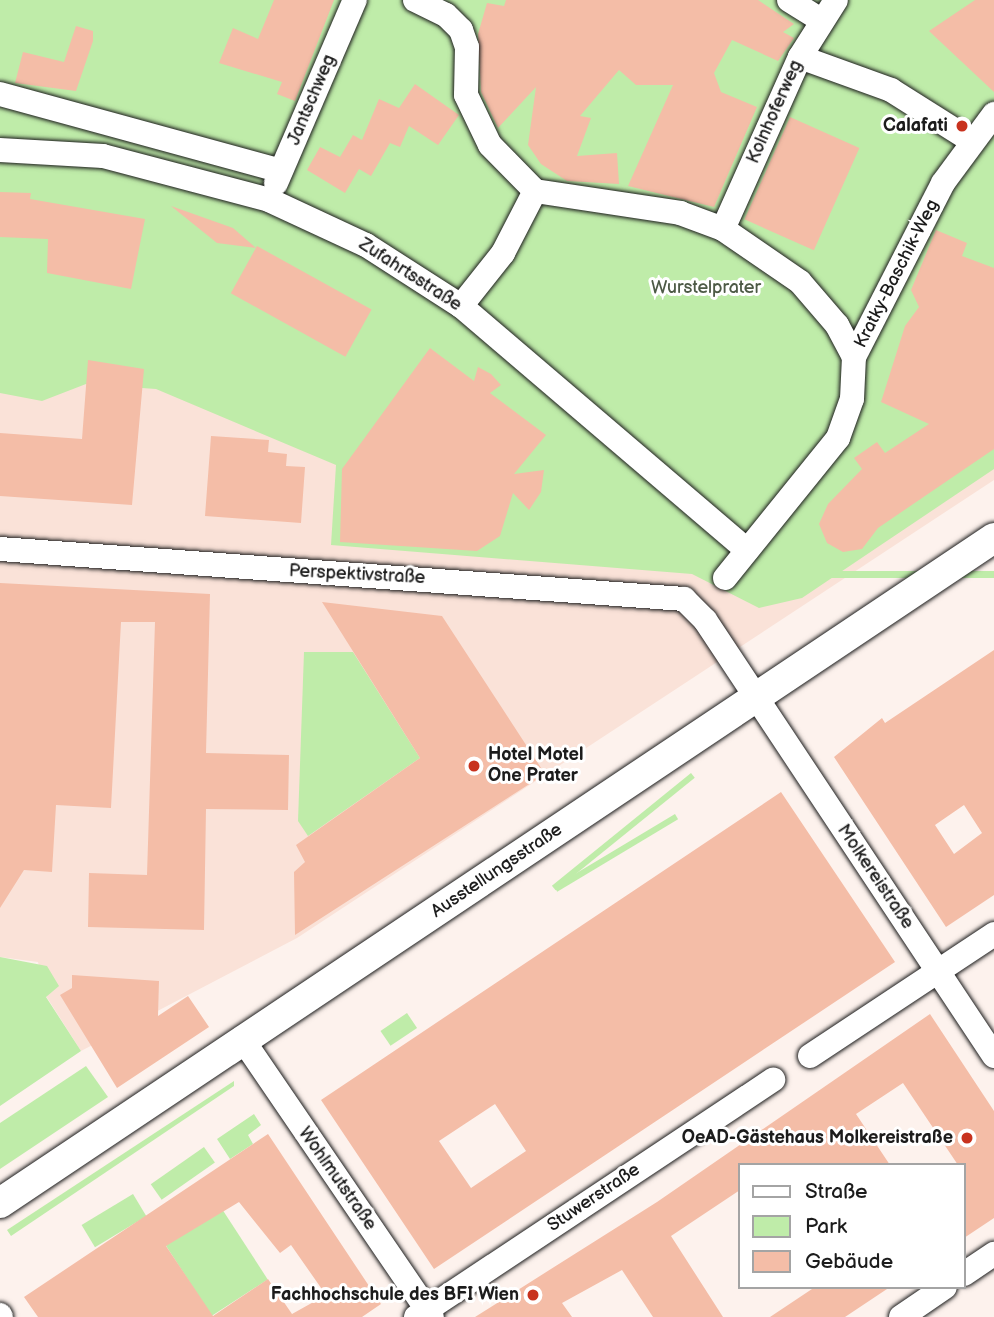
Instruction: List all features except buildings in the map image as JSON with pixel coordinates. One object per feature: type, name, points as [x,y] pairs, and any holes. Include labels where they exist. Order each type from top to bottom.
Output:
[{"type":"main road","name":"Ausstellungsstraße","points":[[0,1203],[994,538]]},
{"type":"street","name":"Jantschweg","points":[[268,200],[355,0]]},
{"type":"street","points":[[415,0],[446,15],[461,30],[467,47],[466,95],[490,145],[535,191],[680,213],[723,229],[800,282],[837,324],[854,357]]},
{"type":"street","points":[[789,0],[819,19]]},
{"type":"street","name":"Kolnhoferweg","points":[[723,229],[800,57],[819,19],[836,0]]},
{"type":"street","points":[[800,57],[891,90],[972,141]]},
{"type":"street","points":[[0,94],[281,171]]},
{"type":"street","name":"Kratky-Baschik-Weg","points":[[725,578],[838,438],[852,399],[854,357],[943,183],[994,114]]},
{"type":"street","name":"Zufahrtsstraße","points":[[0,150],[43,148],[103,156],[268,200],[366,245],[461,306],[747,550]]},
{"type":"street","points":[[461,306],[503,253],[535,191]]},
{"type":"street","name":"Perspektivstraße","points":[[0,549],[668,595],[695,606],[756,698]]},
{"type":"street","name":"Molkereistraße","points":[[756,698],[994,1055]]},
{"type":"street","points":[[810,1056],[994,934]]},
{"type":"street","name":"Wohlmutstraße","points":[[243,1040],[425,1315]]},
{"type":"street","name":"Stuwerstraße","points":[[425,1315],[773,1080]]},
{"type":"street","points":[[966,1273],[994,1254]]},
{"type":"street","points":[[901,1317],[942,1289]]},
{"type":"shaded area","name":"Wurstelprater","points":[[0,0],[994,0],[994,480],[297,938],[81,1051],[46,996],[38,962],[0,957]]},
{"type":"green space","name":"Wurstelprater","points":[[0,0],[994,0],[994,469],[802,598],[759,608],[692,574],[331,545],[336,465],[156,389],[86,384],[42,401],[0,393]]},
{"type":"green space","points":[[830,571],[994,571],[994,578],[830,578]]},
{"type":"green space","points":[[304,652],[353,652],[420,758],[308,836],[298,821]]},
{"type":"green space","points":[[691,773],[695,778],[556,890],[552,886]]},
{"type":"green space","points":[[675,814],[678,819],[557,892],[554,887]]},
{"type":"green space","points":[[0,957],[47,966],[59,986],[46,997],[81,1051],[0,1106]]},
{"type":"green space","points":[[407,1013],[417,1028],[391,1046],[380,1031]]},
{"type":"green space","points":[[86,1066],[108,1097],[0,1169],[0,1123]]},
{"type":"green space","points":[[234,1081],[234,1086],[11,1236],[7,1230]]},
{"type":"green space","points":[[254,1114],[261,1125],[248,1135],[253,1144],[230,1159],[217,1139]]},
{"type":"green space","points":[[204,1147],[215,1163],[162,1200],[151,1184]]},
{"type":"green space","points":[[133,1194],[146,1216],[95,1247],[82,1225]]},
{"type":"green space","points":[[222,1209],[268,1279],[212,1316],[166,1245]]},
{"type":"place","name":"Calafati","points":[[962,126]]},
{"type":"place","name":"Hotel Motel One Prater","points":[[474,766]]},
{"type":"place","name":"OeAD-Gästehaus Molkereistraße","points":[[967,1138]]},
{"type":"place","name":"Fachhochschule des BFI Wien","points":[[533,1295]]}]
